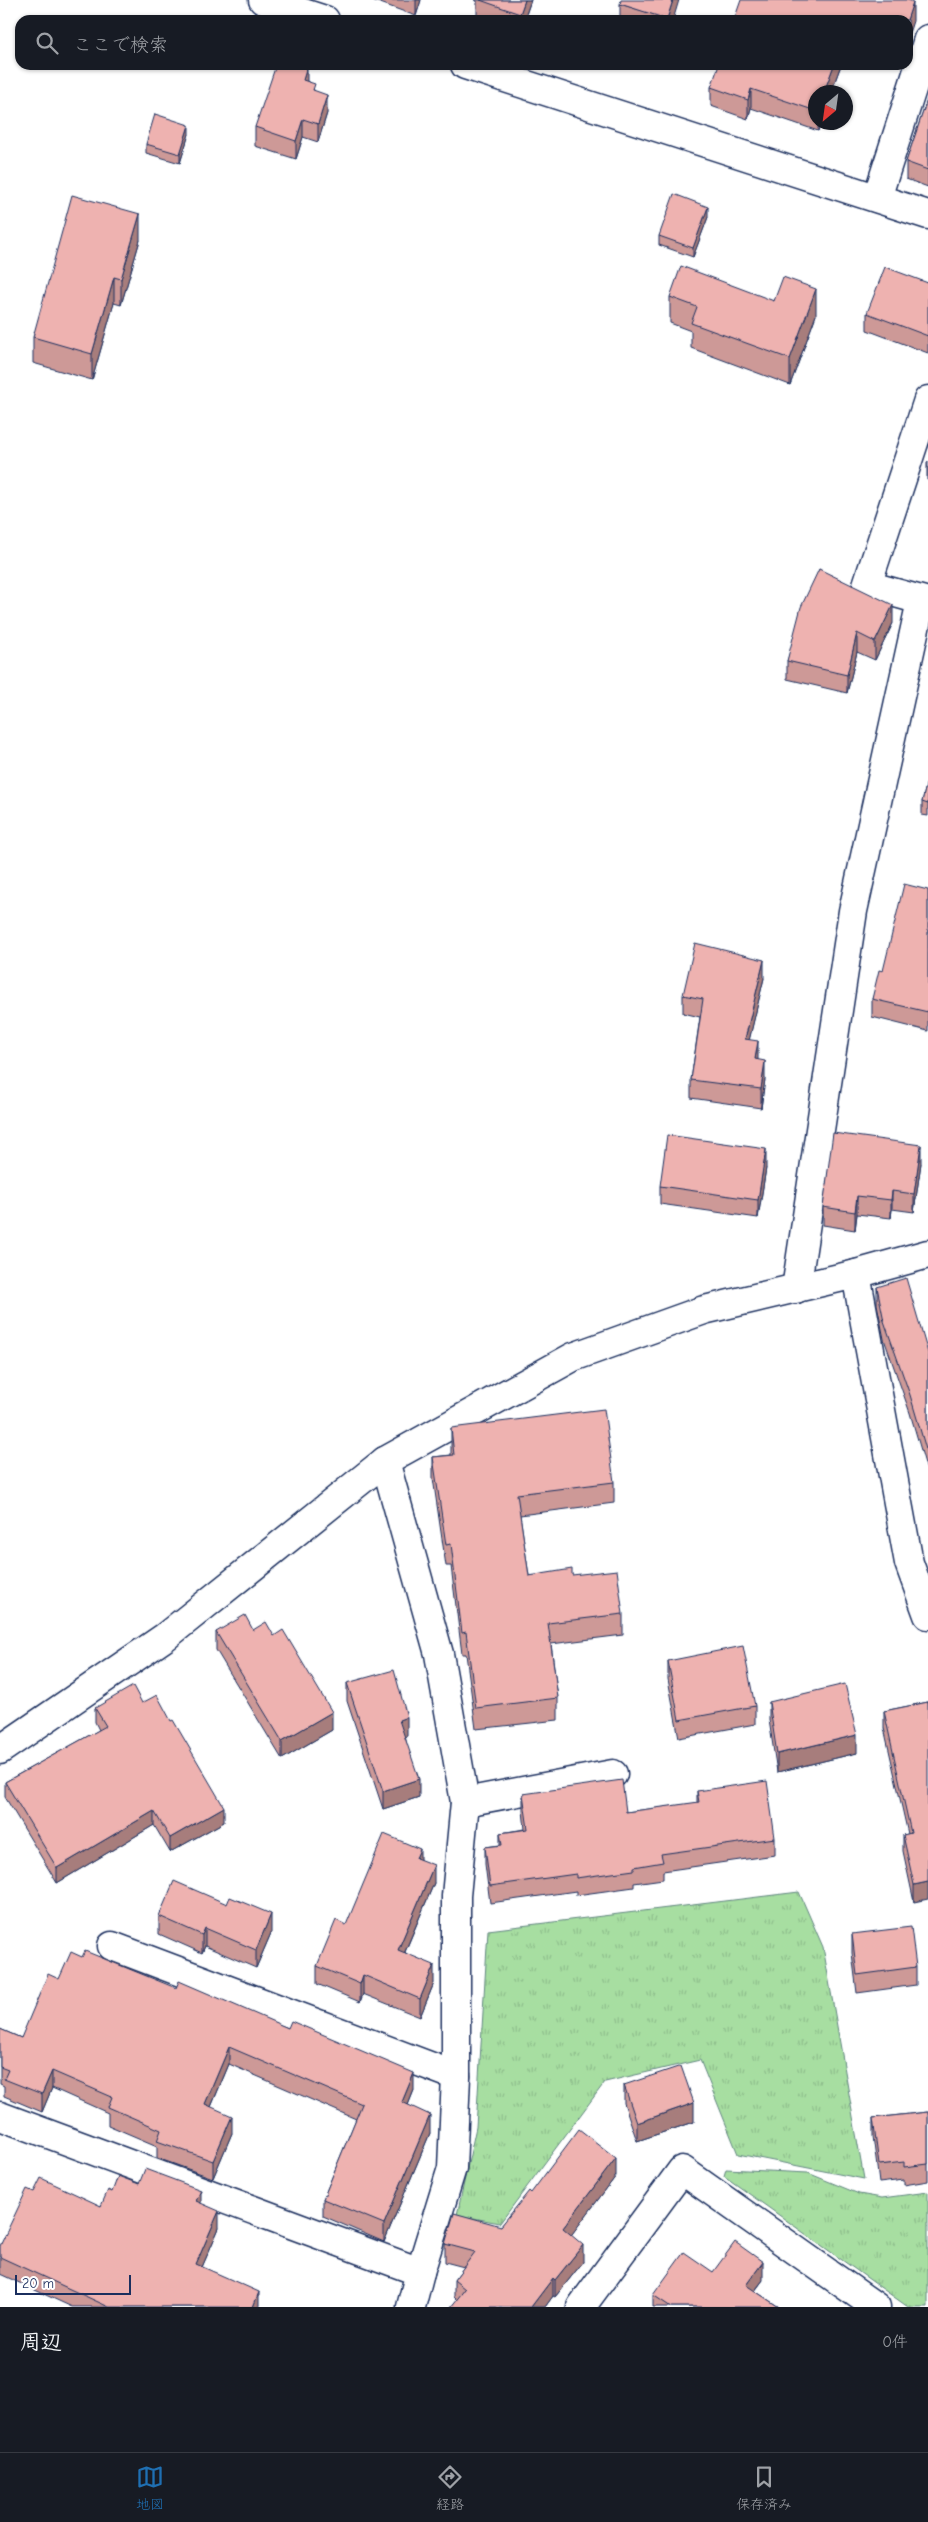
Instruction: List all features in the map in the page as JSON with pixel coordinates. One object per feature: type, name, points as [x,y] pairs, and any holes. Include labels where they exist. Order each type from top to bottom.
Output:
[{"type":"street","points":[[263,0],[324,13]]},
{"type":"street","points":[[877,198],[928,38]]},
{"type":"street","points":[[481,70],[928,215]]},
{"type":"street","points":[[796,1289],[853,911],[924,601],[867,585],[928,400]]},
{"type":"street","points":[[0,1750],[164,1637],[385,1461],[573,1357],[704,1310],[856,1274],[928,1254]]},
{"type":"street","points":[[856,1274],[909,1563],[928,1615]]},
{"type":"street","points":[[385,1461],[438,1654],[465,1802],[456,1896],[456,2076],[452,2168],[411,2307]]},
{"type":"street","points":[[465,1802],[613,1774]]},
{"type":"street","points":[[112,1946],[456,2076]]},
{"type":"street","points":[[0,2116],[420,2272]]},
{"type":"street","points":[[581,2307],[682,2170],[876,2307]]},
{"type":"green space","points":[[799,1892],[823,1947],[864,2179],[738,2154],[700,2060],[605,2082],[500,2223],[457,2215],[476,2127],[488,1930]]},
{"type":"green space","points":[[726,2169],[808,2173],[859,2194],[882,2198],[928,2192],[928,2307],[908,2307],[724,2176]]},
{"type":"building","points":[[480,0],[525,0],[520,14]]},
{"type":"building","points":[[621,0],[673,0],[668,15],[654,15],[620,4]]},
{"type":"building","points":[[741,0],[908,0],[913,2],[909,15],[736,15]]},
{"type":"building","points":[[274,70],[306,70],[303,80],[315,84],[313,90],[327,95],[318,124],[303,119],[296,141],[255,127]]},
{"type":"building","points":[[717,70],[832,70],[827,85],[808,85],[808,108],[751,89],[748,100],[711,87]]},
{"type":"building","points":[[928,97],[928,170],[906,162]]},
{"type":"building","points":[[155,114],[189,125],[180,154],[146,144]]},
{"type":"building","points":[[674,194],[708,207],[693,248],[659,236]]},
{"type":"building","points":[[72,195],[140,214],[121,279],[114,277],[92,354],[33,337]]},
{"type":"building","points":[[681,266],[774,301],[783,277],[816,289],[790,359],[691,323],[697,307],[670,297]]},
{"type":"building","points":[[885,267],[928,283],[928,336],[867,313]]},
{"type":"building","points":[[819,569],[893,605],[875,642],[857,633],[847,675],[787,661],[801,607]]},
{"type":"building","points":[[928,777],[928,804],[922,802]]},
{"type":"building","points":[[904,884],[928,890],[928,1012],[872,999],[879,970],[883,971]]},
{"type":"building","points":[[695,943],[764,960],[745,1039],[758,1041],[755,1059],[765,1061],[761,1089],[691,1080],[703,999],[683,995]]},
{"type":"building","points":[[833,1133],[921,1145],[914,1194],[892,1191],[891,1200],[857,1196],[855,1212],[823,1207]]},
{"type":"building","points":[[667,1135],[766,1149],[758,1200],[660,1186]]},
{"type":"building","points":[[906,1278],[928,1353],[928,1456],[910,1395],[884,1321],[877,1287]]},
{"type":"building","points":[[604,1409],[614,1482],[517,1494],[529,1576],[572,1569],[572,1575],[617,1570],[623,1614],[548,1623],[558,1698],[476,1708],[466,1632],[462,1633],[451,1544],[446,1545],[433,1457],[454,1455],[451,1428]]},
{"type":"building","points":[[245,1615],[253,1630],[266,1622],[274,1636],[283,1630],[332,1712],[282,1741],[216,1632]]},
{"type":"building","points":[[743,1646],[755,1706],[679,1720],[668,1661]]},
{"type":"building","points":[[394,1670],[407,1717],[399,1720],[419,1779],[383,1791],[347,1683]]},
{"type":"building","points":[[845,1684],[857,1735],[777,1754],[769,1702]]},
{"type":"building","points":[[133,1686],[142,1703],[157,1695],[224,1807],[170,1838],[154,1811],[57,1868],[5,1782],[106,1726],[95,1708]]},
{"type":"building","points":[[928,1702],[928,1882],[914,1885],[903,1835],[911,1833],[884,1711]]},
{"type":"building","points":[[622,1780],[626,1812],[699,1802],[697,1791],[767,1781],[775,1838],[661,1854],[663,1862],[634,1867],[634,1870],[576,1878],[576,1874],[490,1886],[485,1847],[502,1845],[500,1833],[528,1829],[523,1794]]},
{"type":"building","points":[[384,1834],[420,1849],[416,1858],[434,1865],[398,1950],[434,1965],[420,1999],[363,1975],[360,1984],[317,1966],[336,1920],[346,1925]]},
{"type":"building","points":[[174,1881],[227,1904],[230,1897],[271,1914],[256,1950],[205,1928],[202,1935],[159,1916]]},
{"type":"building","points":[[911,1927],[916,1967],[857,1975],[852,1934]]},
{"type":"building","points":[[85,1951],[176,1988],[179,1981],[288,2028],[291,2021],[414,2073],[402,2102],[430,2115],[384,2224],[323,2199],[362,2104],[229,2047],[205,2104],[232,2116],[213,2161],[157,2141],[161,2130],[108,2107],[112,2097],[52,2071],[42,2094],[4,2079],[8,2070],[0,2067],[0,2029],[21,2038],[48,1974],[59,1979],[71,1952],[82,1957]]},
{"type":"building","points":[[681,2066],[694,2103],[637,2123],[624,2085]]},
{"type":"building","points":[[928,2112],[928,2164],[904,2167],[904,2162],[879,2165],[873,2118]]},
{"type":"building","points":[[579,2129],[616,2158],[563,2228],[583,2245],[555,2280],[553,2278],[531,2307],[451,2307],[465,2289],[454,2280],[475,2252],[445,2244],[454,2213],[501,2226],[529,2191],[531,2193]]},
{"type":"building","points":[[145,2169],[201,2190],[196,2201],[219,2211],[196,2264],[259,2292],[253,2307],[109,2307],[0,2257],[0,2246],[27,2189],[34,2192],[41,2178],[101,2206],[108,2190],[112,2192],[118,2176],[139,2184]]},
{"type":"building","points":[[735,2242],[763,2262],[746,2285],[779,2307],[671,2307],[653,2295],[684,2252],[713,2272]]}]
